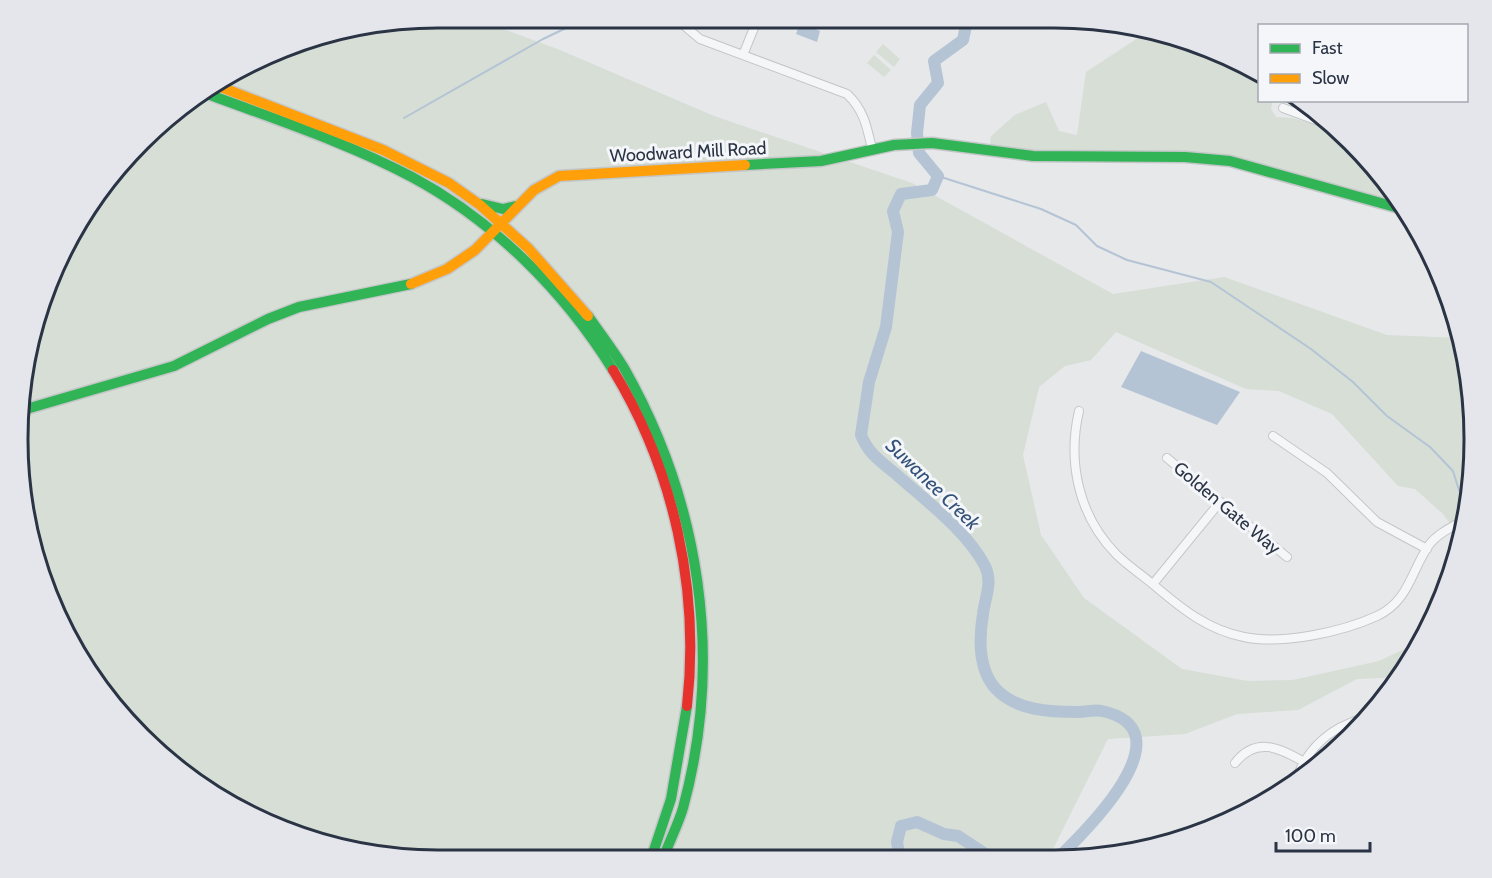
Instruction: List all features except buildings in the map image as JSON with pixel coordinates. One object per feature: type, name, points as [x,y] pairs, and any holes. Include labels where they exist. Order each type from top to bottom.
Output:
[{"type":"main road","points":[[225,89],[400,157],[450,183],[502,223],[548,266]]},
{"type":"main road","points":[[214,96],[389,165],[438,193],[494,233],[575,314],[614,372],[648,441],[671,502],[689,593],[690,691],[677,773],[655,850]]},
{"type":"main road","name":"Woodward Mill Road","points":[[29,408],[174,366],[268,319],[299,307],[417,284],[447,269],[475,250],[534,190],[559,176],[821,161],[872,149],[927,142],[1033,156],[1185,157],[1230,161],[1390,206]]},
{"type":"main road","points":[[471,199],[491,208],[503,209],[516,206],[512,221],[516,228],[583,305],[625,366],[657,428],[682,498],[698,574],[704,653],[699,730],[683,806],[666,850]]},
{"type":"main road","points":[[465,213],[482,235],[475,250]]},
{"type":"main road","points":[[475,250],[496,245],[513,252]]},
{"type":"street","points":[[687,28],[700,39],[847,94],[858,104],[865,117],[872,149]]},
{"type":"street","points":[[743,55],[754,28]]},
{"type":"street","points":[[1283,108],[1308,117]]},
{"type":"street","points":[[1078,411],[1074,442],[1077,484],[1088,513],[1110,548],[1186,612],[1218,630],[1250,638],[1289,639],[1371,618],[1387,610],[1408,588],[1427,549],[1439,535],[1454,526]]},
{"type":"street","points":[[1273,436],[1327,473],[1377,522],[1427,549]]},
{"type":"street","name":"Golden Gate Way","points":[[1167,458],[1287,557]]},
{"type":"street","points":[[1153,584],[1220,502]]},
{"type":"street","points":[[1303,765],[1328,735],[1345,727]]},
{"type":"street","points":[[1235,763],[1250,749],[1267,746],[1279,748],[1304,762]]},
{"type":"shaded area","points":[[500,28],[560,50],[714,116],[912,183],[1113,294],[1224,277],[1387,335],[1451,338],[1460,385],[1464,439],[1460,493],[1454,528],[1443,514],[1415,489],[1398,486],[1332,414],[1279,391],[1246,389],[1116,332],[1091,360],[1065,366],[1039,387],[1023,455],[1041,535],[1084,598],[1182,669],[1248,681],[1293,680],[1379,661],[1406,648],[1387,678],[1357,679],[1298,710],[1237,714],[1185,734],[1108,739],[1052,850],[412,849],[333,836],[257,807],[234,795],[189,765],[168,748],[130,710],[83,644],[50,571],[36,519],[32,493],[28,439],[29,412],[42,333],[71,257],[98,211],[130,168],[168,130],[234,83],[307,50],[359,36],[412,29]]},
{"type":"shaded area","points":[[1139,37],[1185,50],[1210,60],[1258,83],[1258,102],[1273,102],[1271,109],[1276,117],[1292,118],[1318,125],[1362,168],[1388,203],[1239,160],[1062,154],[990,148],[991,136],[1015,115],[1046,102],[1059,131],[1077,135],[1086,72]]},
{"type":"shaded area","points":[[883,44],[900,59],[894,67],[876,52]]},
{"type":"shaded area","points":[[874,55],[891,70],[884,77],[867,63]]},
{"type":"water","points":[[798,28],[812,28],[820,31],[817,42],[796,34]]},
{"type":"water","points":[[1141,351],[1240,392],[1217,425],[1121,387]]},
{"type":"waterway","points":[[404,118],[566,28]]},
{"type":"waterway","name":"Suwanee Creek","points":[[966,28],[963,40],[934,61],[938,83],[920,105],[917,133],[919,153],[938,176],[932,190],[901,194],[893,211],[898,232],[886,327],[869,382],[861,435],[876,458],[956,528],[985,566],[988,584],[982,623],[981,652],[985,671],[995,688],[1003,696],[1034,709],[1068,712],[1102,711],[1126,722],[1136,738],[1134,759],[1123,782],[1107,805],[1066,850]]},
{"type":"waterway","points":[[938,176],[1041,209],[1076,225],[1097,246],[1127,260],[1211,282],[1311,349],[1353,382],[1387,416],[1430,447],[1453,471],[1460,493]]},
{"type":"waterway","name":"Suwanee Creek","points":[[898,850],[897,842],[901,826],[917,822],[944,834],[958,836],[979,850]]},
{"type":"traffic: fast","points":[[214,96],[362,153],[412,177],[442,195],[471,215],[525,260],[572,313],[613,370]]},
{"type":"traffic: fast","points":[[745,165],[821,161],[894,145],[932,143],[1033,156],[1185,157],[1230,161],[1390,206]]},
{"type":"traffic: fast","points":[[482,204],[503,209],[516,206]]},
{"type":"traffic: fast","points":[[29,408],[174,366],[268,319],[299,307],[411,284]]},
{"type":"traffic: fast","points":[[588,316],[624,368],[650,419],[671,472],[687,527],[697,582],[702,638],[702,695],[695,752],[683,808],[667,850]]},
{"type":"traffic: fast","points":[[654,850],[671,799],[687,706]]},
{"type":"traffic: slow","points":[[225,89],[383,150],[449,183],[480,205],[528,248],[588,316]]},
{"type":"traffic: slow","points":[[411,284],[447,269],[475,250],[534,190],[559,176],[745,165]]},
{"type":"traffic: jam","points":[[613,370],[652,448],[667,490],[678,532],[690,619],[687,706]]}]
